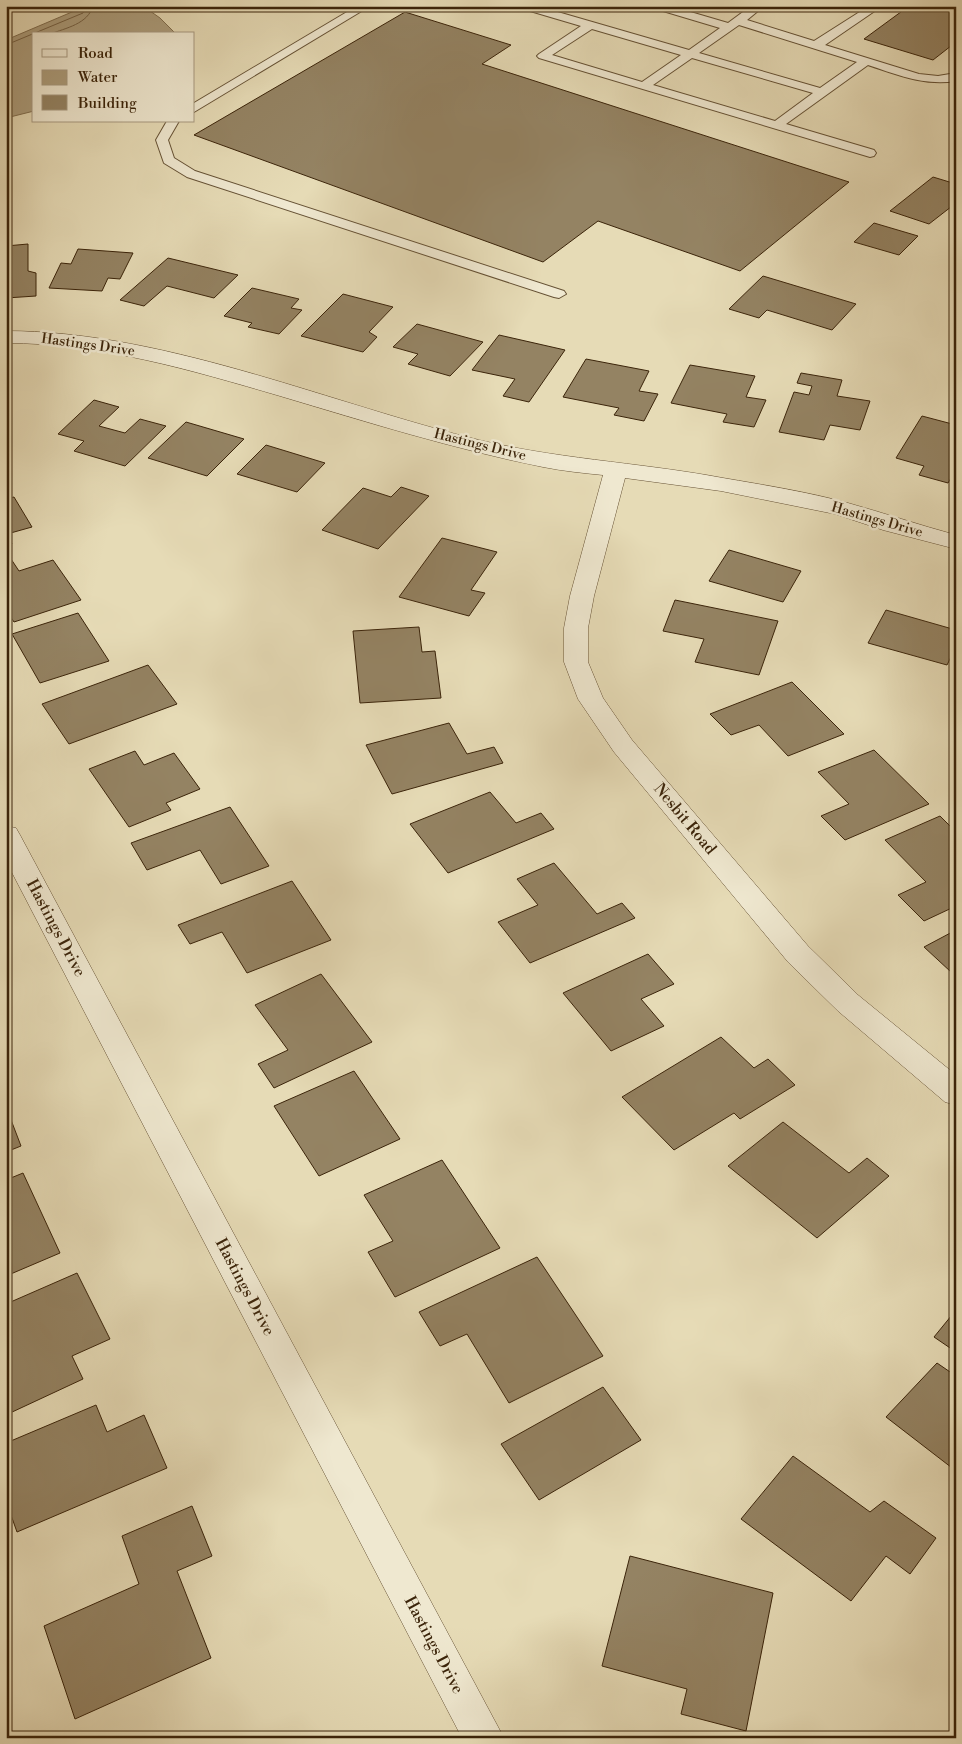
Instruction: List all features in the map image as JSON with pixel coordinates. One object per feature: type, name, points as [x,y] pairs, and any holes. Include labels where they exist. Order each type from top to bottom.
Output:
[{"type":"street","name":"Hastings Drive","points":[[6,337],[34,338],[130,350],[212,370],[463,443],[545,461],[615,472],[721,484],[840,508],[891,525],[956,542]]},
{"type":"street","name":"Nesbit Road","points":[[615,472],[582,596],[576,628],[576,662],[592,699],[623,746],[798,954],[848,1003],[956,1094]]},
{"type":"street","name":"Hastings Drive","points":[[6,835],[485,1738]]},
{"type":"lane","points":[[195,107],[365,6]]},
{"type":"lane","points":[[524,6],[822,92]]},
{"type":"lane","points":[[657,6],[818,44],[865,62],[917,78],[938,80],[956,77]]},
{"type":"lane","points":[[644,86],[759,6]]},
{"type":"lane","points":[[818,44],[877,6]]},
{"type":"lane","points":[[589,26],[542,56],[870,152]]},
{"type":"lane","points":[[777,125],[865,62]]},
{"type":"lane","points":[[173,122],[162,140],[168,160],[191,174],[559,294]]},
{"type":"water","points":[[86,6],[143,6],[160,18],[174,32],[32,32],[32,112],[6,118],[6,42],[13,37]]},
{"type":"building","points":[[909,6],[956,7],[956,42],[933,60],[864,39]]},
{"type":"building","points":[[405,12],[511,45],[482,64],[849,182],[740,271],[598,221],[543,262],[194,135]]},
{"type":"building","points":[[933,177],[956,184],[956,203],[929,224],[890,211]]},
{"type":"building","points":[[874,223],[918,236],[899,255],[854,242]]},
{"type":"building","points":[[28,244],[28,271],[36,273],[36,296],[6,298],[6,246]]},
{"type":"building","points":[[78,249],[133,253],[120,279],[108,278],[102,291],[49,288],[61,263],[71,264]]},
{"type":"building","points":[[168,258],[238,275],[214,298],[167,286],[144,306],[120,300]]},
{"type":"building","points":[[763,276],[856,304],[832,330],[767,310],[759,318],[729,309]]},
{"type":"building","points":[[252,288],[299,299],[291,308],[302,310],[279,334],[248,327],[252,323],[224,316]]},
{"type":"building","points":[[343,294],[393,307],[369,332],[377,337],[363,352],[301,336]]},
{"type":"building","points":[[417,324],[483,342],[450,376],[408,364],[418,354],[393,347]]},
{"type":"building","points":[[499,335],[565,350],[529,402],[503,396],[515,379],[472,370]]},
{"type":"building","points":[[586,359],[649,371],[639,391],[658,394],[644,421],[614,415],[619,408],[563,397]]},
{"type":"building","points":[[690,365],[755,376],[746,397],[766,400],[754,427],[723,422],[727,414],[671,403]]},
{"type":"building","points":[[801,373],[842,380],[837,396],[870,401],[860,430],[830,425],[824,440],[779,432],[794,392],[809,395],[812,386],[797,383]]},
{"type":"building","points":[[94,400],[119,407],[99,426],[125,433],[140,419],[166,426],[125,466],[74,451],[84,441],[58,434]]},
{"type":"building","points":[[922,416],[956,425],[956,470],[948,483],[919,475],[924,466],[896,458]]},
{"type":"building","points":[[186,422],[244,439],[207,476],[148,458]]},
{"type":"building","points":[[266,445],[325,463],[297,492],[237,474]]},
{"type":"building","points":[[401,487],[429,496],[378,549],[322,530],[363,488],[391,497]]},
{"type":"building","points":[[14,497],[32,527],[7,534],[12,544],[6,545],[6,499]]},
{"type":"building","points":[[442,538],[497,552],[471,590],[485,593],[469,616],[399,597]]},
{"type":"building","points":[[729,550],[801,571],[783,602],[709,581]]},
{"type":"building","points":[[11,559],[19,571],[53,560],[81,600],[14,622],[6,610],[6,561]]},
{"type":"building","points":[[675,600],[778,621],[759,675],[695,662],[704,639],[663,631]]},
{"type":"building","points":[[886,610],[956,630],[956,647],[947,665],[868,643]]},
{"type":"building","points":[[78,613],[109,661],[40,683],[12,634]]},
{"type":"building","points":[[419,627],[422,652],[435,651],[441,698],[360,703],[353,631]]},
{"type":"building","points":[[148,665],[177,704],[69,744],[42,704]]},
{"type":"building","points":[[792,682],[844,734],[788,756],[759,725],[731,735],[710,714]]},
{"type":"building","points":[[449,723],[467,754],[494,747],[503,763],[392,794],[366,745]]},
{"type":"building","points":[[874,750],[929,804],[845,840],[821,816],[849,804],[818,772]]},
{"type":"building","points":[[135,751],[144,765],[174,753],[200,789],[166,803],[171,810],[129,827],[89,769]]},
{"type":"building","points":[[490,792],[516,823],[541,813],[554,829],[448,873],[410,824]]},
{"type":"building","points":[[230,807],[269,866],[221,884],[200,850],[147,870],[131,843]]},
{"type":"building","points":[[940,816],[956,832],[956,906],[924,921],[898,895],[926,882],[885,840]]},
{"type":"building","points":[[554,863],[597,914],[622,903],[635,918],[530,963],[498,922],[538,905],[517,879]]},
{"type":"building","points":[[292,881],[331,940],[247,973],[222,932],[190,944],[178,925]]},
{"type":"building","points":[[956,930],[956,969],[951,972],[924,947]]},
{"type":"building","points":[[648,954],[674,984],[641,999],[664,1026],[611,1051],[563,993]]},
{"type":"building","points":[[321,974],[372,1042],[274,1088],[258,1064],[288,1050],[255,1005]]},
{"type":"building","points":[[721,1037],[754,1068],[768,1059],[795,1085],[740,1119],[734,1113],[674,1150],[622,1097]]},
{"type":"building","points":[[354,1071],[400,1139],[319,1176],[274,1106]]},
{"type":"building","points":[[8,1112],[21,1146],[6,1152],[6,1113]]},
{"type":"building","points":[[783,1122],[849,1173],[867,1158],[889,1176],[817,1238],[728,1166]]},
{"type":"building","points":[[442,1160],[500,1248],[395,1297],[368,1252],[393,1241],[364,1195]]},
{"type":"building","points":[[23,1173],[60,1253],[6,1276],[6,1180]]},
{"type":"building","points":[[537,1257],[603,1356],[509,1403],[467,1334],[440,1346],[419,1312]]},
{"type":"building","points":[[77,1273],[110,1339],[72,1356],[83,1379],[10,1413],[6,1404],[6,1304]]},
{"type":"building","points":[[956,1310],[956,1352],[934,1337]]},
{"type":"building","points":[[937,1363],[956,1376],[956,1471],[886,1417]]},
{"type":"building","points":[[603,1387],[641,1440],[539,1500],[501,1444]]},
{"type":"building","points":[[96,1405],[107,1432],[144,1415],[167,1468],[17,1532],[6,1501],[6,1443]]},
{"type":"building","points":[[793,1456],[870,1512],[884,1501],[936,1538],[910,1574],[886,1556],[851,1601],[741,1519]]},
{"type":"building","points":[[192,1506],[212,1556],[177,1571],[211,1658],[75,1719],[44,1626],[139,1584],[122,1536]]},
{"type":"building","points":[[630,1556],[773,1593],[746,1731],[681,1714],[687,1689],[602,1666]]}]
